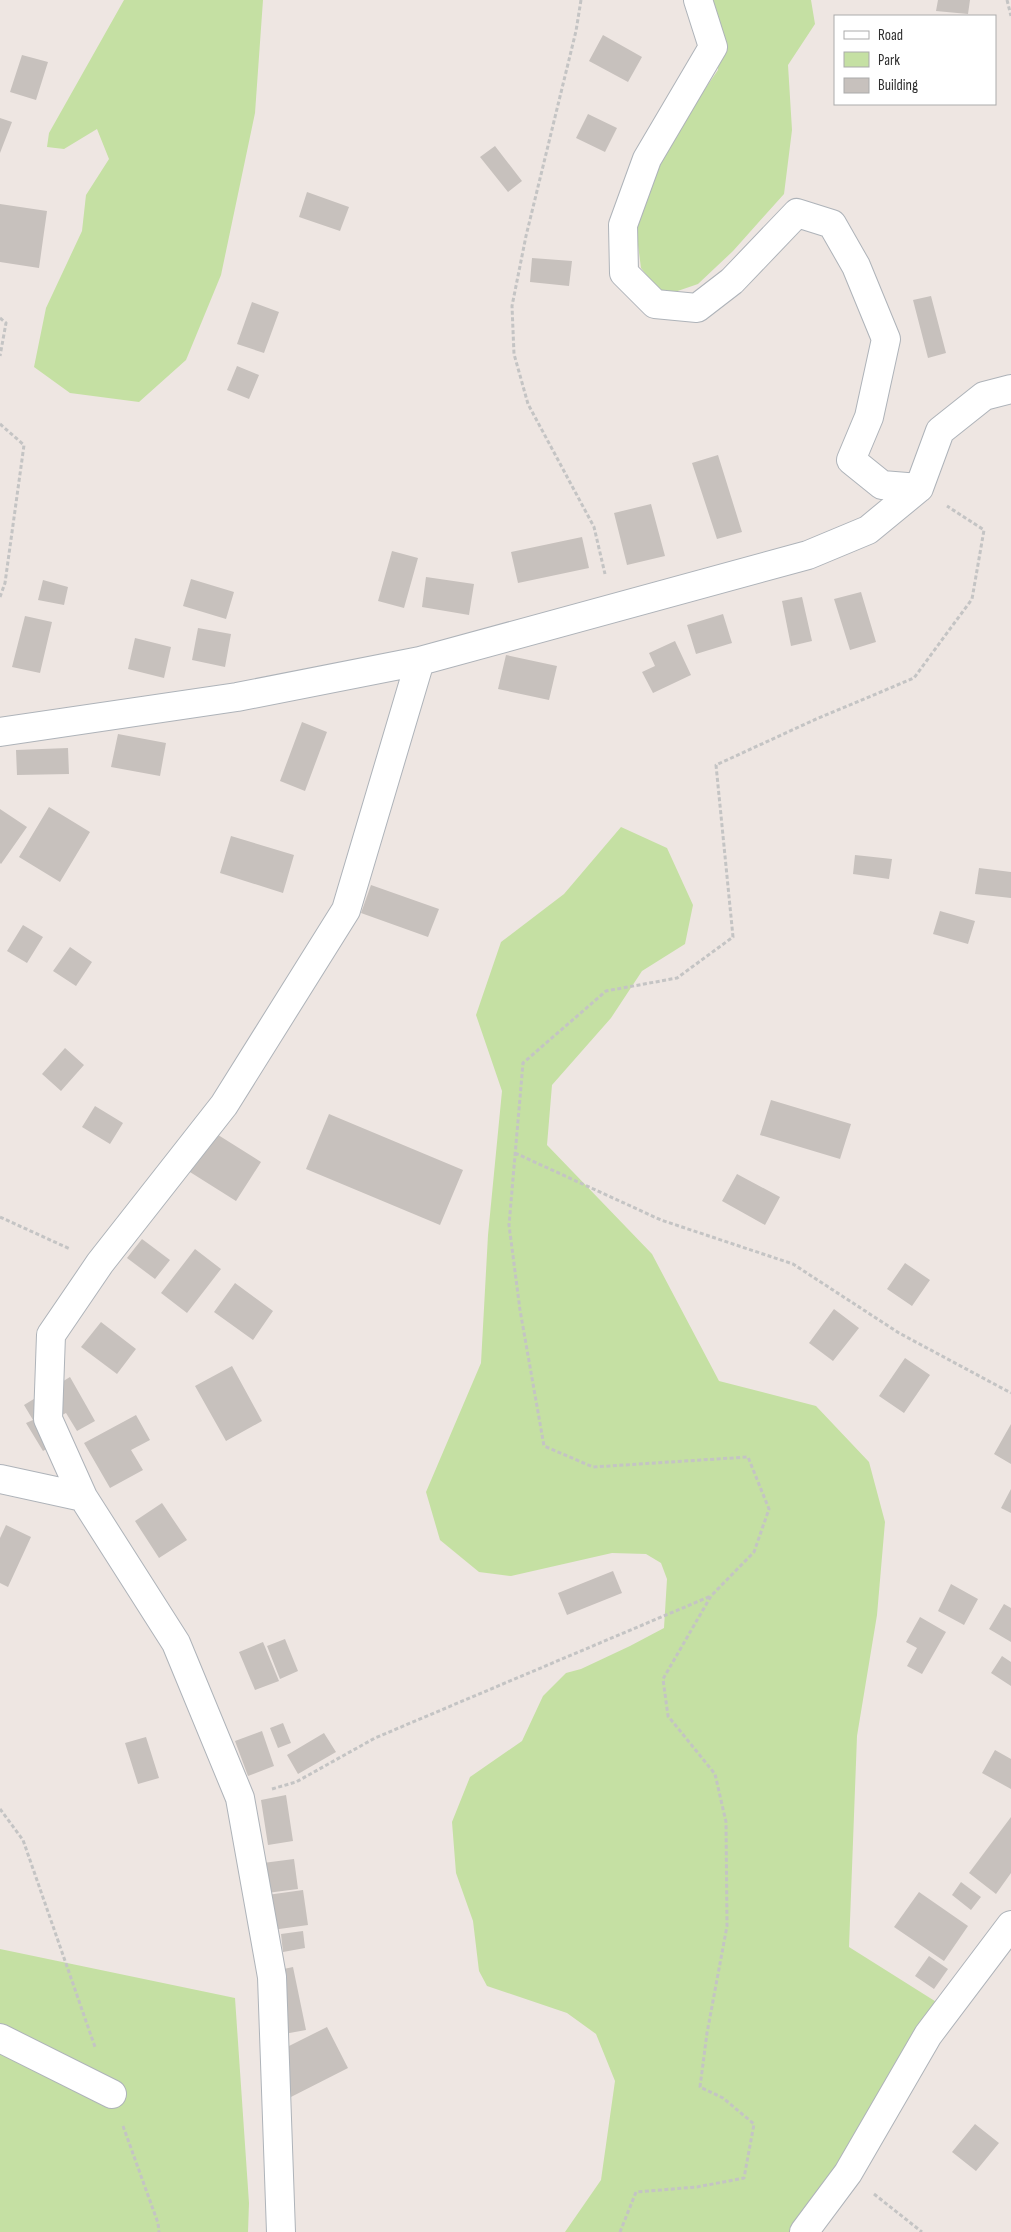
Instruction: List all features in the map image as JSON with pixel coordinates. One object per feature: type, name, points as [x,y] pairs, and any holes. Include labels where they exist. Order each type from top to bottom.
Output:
[{"type":"street","points":[[698,0],[713,47],[647,159],[624,225],[624,273],[655,304],[697,308],[732,281],[797,214],[832,224],[856,266],[886,339],[869,417],[851,460],[882,485],[919,488]]},
{"type":"street","points":[[0,732],[236,698],[420,661],[808,555],[868,530],[919,488],[940,430],[984,396],[1011,389]]},
{"type":"street","points":[[281,2232],[272,1977],[240,1798],[176,1643],[83,1497],[48,1419],[51,1335],[100,1263],[224,1105],[346,910],[420,661]]},
{"type":"street","points":[[0,1479],[83,1497]]},
{"type":"street","points":[[804,2232],[848,2173],[928,2035],[1011,1926]]},
{"type":"street","points":[[0,2038],[112,2094]]},
{"type":"path","points":[[581,0],[576,30],[526,236],[512,306],[513,335],[514,354],[528,404],[594,527],[612,609]]},
{"type":"path","points":[[1007,0],[1011,16]]},
{"type":"path","points":[[0,318],[6,323],[0,356]]},
{"type":"path","points":[[0,424],[24,445],[5,583],[0,598]]},
{"type":"path","points":[[620,2232],[636,2192],[697,2187],[744,2178],[754,2124],[723,2098],[700,2087],[707,2033],[727,1926],[726,1822],[715,1774],[668,1716],[663,1679],[711,1596],[754,1552],[769,1509],[748,1457],[593,1467],[544,1446],[520,1310],[509,1225],[523,1063],[606,991],[677,978],[733,937],[716,765],[814,720],[914,678],[972,599],[984,530],[919,488]]},
{"type":"path","points":[[515,1153],[661,1220],[793,1264],[899,1333],[1011,1393]]},
{"type":"path","points":[[0,1218],[100,1263]]},
{"type":"path","points":[[240,1798],[296,1782],[375,1738],[711,1596]]},
{"type":"path","points":[[0,1808],[22,1840],[158,2224],[159,2232]]},
{"type":"path","points":[[848,2173],[922,2232]]},
{"type":"green space","points":[[124,0],[263,0],[255,113],[221,275],[186,360],[139,402],[70,393],[34,367],[46,308],[82,231],[86,195],[109,159],[97,129],[64,149],[47,147],[49,133]]},
{"type":"green space","points":[[704,0],[811,0],[815,24],[788,65],[792,130],[784,194],[733,251],[698,284],[663,296],[641,268],[636,229],[656,160],[718,70],[719,45]]},
{"type":"green space","points":[[621,827],[667,848],[693,905],[685,944],[642,971],[611,1018],[552,1085],[547,1145],[652,1254],[719,1381],[816,1406],[869,1462],[885,1522],[877,1615],[857,1736],[849,1947],[957,2015],[902,2099],[802,2232],[565,2232],[601,2180],[615,2081],[596,2034],[567,2013],[487,1986],[479,1971],[473,1921],[456,1873],[452,1822],[470,1777],[522,1741],[543,1696],[566,1673],[581,1669],[664,1628],[667,1579],[661,1563],[646,1554],[612,1553],[511,1576],[479,1572],[440,1540],[426,1492],[481,1363],[488,1235],[502,1091],[476,1015],[501,942],[564,894]]},
{"type":"green space","points":[[0,1949],[235,1998],[249,2203],[248,2232],[0,2232]]},
{"type":"building","points":[[938,0],[970,0],[968,14],[936,11]]},
{"type":"building","points":[[603,35],[642,57],[628,82],[589,61]]},
{"type":"building","points":[[22,55],[48,62],[36,100],[10,92]]},
{"type":"building","points":[[588,114],[617,128],[605,152],[576,138]]},
{"type":"building","points":[[0,118],[12,122],[0,153]]},
{"type":"building","points":[[495,146],[522,181],[508,192],[480,157]]},
{"type":"building","points":[[307,192],[349,207],[340,231],[299,217]]},
{"type":"building","points":[[0,204],[47,211],[39,268],[0,262]]},
{"type":"building","points":[[532,258],[572,261],[569,286],[530,282]]},
{"type":"building","points":[[931,296],[946,353],[928,358],[913,300]]},
{"type":"building","points":[[252,302],[279,312],[264,353],[237,344]]},
{"type":"building","points":[[237,366],[259,375],[249,399],[227,390]]},
{"type":"building","points":[[718,455],[742,532],[717,539],[692,463]]},
{"type":"building","points":[[651,504],[665,556],[627,565],[614,513]]},
{"type":"building","points":[[582,537],[589,568],[518,583],[511,552]]},
{"type":"building","points":[[392,551],[418,558],[404,608],[378,601]]},
{"type":"building","points":[[426,577],[474,584],[469,615],[422,607]]},
{"type":"building","points":[[191,579],[234,592],[226,619],[183,606]]},
{"type":"building","points":[[43,580],[68,587],[64,605],[38,600]]},
{"type":"building","points":[[861,592],[876,642],[850,650],[834,599]]},
{"type":"building","points":[[802,597],[812,641],[791,646],[782,601]]},
{"type":"building","points":[[723,614],[732,643],[696,654],[687,625]]},
{"type":"building","points":[[25,616],[52,622],[40,673],[12,667]]},
{"type":"building","points":[[198,628],[231,634],[225,667],[192,660]]},
{"type":"building","points":[[135,638],[171,647],[164,678],[128,669]]},
{"type":"building","points":[[675,641],[691,675],[653,693],[642,672],[655,666],[649,653]]},
{"type":"building","points":[[506,655],[557,666],[549,700],[498,689]]},
{"type":"building","points":[[302,722],[327,732],[305,791],[280,781]]},
{"type":"building","points":[[118,734],[166,743],[160,776],[111,767]]},
{"type":"building","points":[[68,748],[69,774],[17,775],[16,750]]},
{"type":"building","points":[[49,807],[90,832],[60,882],[19,857]]},
{"type":"building","points":[[0,809],[27,827],[1,864],[0,863]]},
{"type":"building","points":[[231,836],[294,855],[283,893],[220,873]]},
{"type":"building","points":[[855,855],[892,859],[889,879],[853,874]]},
{"type":"building","points":[[979,868],[1011,872],[1011,898],[975,894]]},
{"type":"building","points":[[371,885],[439,909],[428,937],[361,913]]},
{"type":"building","points":[[940,911],[975,921],[968,944],[933,934]]},
{"type":"building","points":[[23,925],[43,937],[27,963],[7,951]]},
{"type":"building","points":[[70,947],[92,962],[76,986],[53,971]]},
{"type":"building","points":[[65,1048],[84,1065],[61,1091],[42,1074]]},
{"type":"building","points":[[771,1100],[851,1124],[840,1159],[760,1135]]},
{"type":"building","points":[[95,1106],[123,1123],[110,1144],[82,1127]]},
{"type":"building","points":[[329,1114],[463,1170],[440,1225],[306,1169]]},
{"type":"building","points":[[207,1128],[261,1162],[236,1201],[182,1167]]},
{"type":"building","points":[[737,1174],[780,1197],[765,1225],[722,1201]]},
{"type":"building","points":[[142,1239],[170,1260],[155,1279],[127,1258]]},
{"type":"building","points":[[195,1249],[221,1269],[187,1313],[161,1293]]},
{"type":"building","points":[[905,1263],[930,1280],[912,1306],[887,1289]]},
{"type":"building","points":[[235,1283],[273,1311],[253,1340],[214,1312]]},
{"type":"building","points":[[834,1309],[859,1328],[833,1361],[809,1343]]},
{"type":"building","points":[[101,1322],[136,1349],[117,1374],[81,1347]]},
{"type":"building","points":[[905,1358],[930,1375],[904,1413],[879,1396]]},
{"type":"building","points":[[232,1366],[262,1421],[226,1441],[195,1386]]},
{"type":"building","points":[[70,1377],[95,1421],[77,1431],[66,1413],[60,1416],[71,1435],[43,1451],[26,1423],[33,1420],[24,1405]]},
{"type":"building","points":[[136,1415],[150,1440],[131,1450],[143,1470],[110,1488],[84,1443]]},
{"type":"building","points":[[1011,1424],[1011,1464],[994,1454]]},
{"type":"building","points":[[1011,1489],[1011,1513],[1001,1508]]},
{"type":"building","points":[[162,1503],[187,1540],[159,1558],[135,1521]]},
{"type":"building","points":[[6,1525],[31,1537],[8,1587],[0,1583],[0,1538]]},
{"type":"building","points":[[613,1571],[622,1593],[567,1615],[558,1593]]},
{"type":"building","points":[[951,1584],[978,1599],[964,1625],[938,1611]]},
{"type":"building","points":[[1004,1604],[1011,1608],[1011,1642],[989,1629]]},
{"type":"building","points":[[920,1617],[946,1632],[922,1674],[907,1666],[917,1648],[906,1642]]},
{"type":"building","points":[[285,1639],[298,1671],[280,1679],[267,1646]]},
{"type":"building","points":[[263,1642],[279,1681],[255,1690],[239,1652]]},
{"type":"building","points":[[1002,1656],[1011,1662],[1011,1686],[991,1673]]},
{"type":"building","points":[[283,1723],[291,1743],[278,1748],[270,1728]]},
{"type":"building","points":[[262,1731],[274,1766],[248,1776],[235,1741]]},
{"type":"building","points":[[324,1733],[336,1752],[298,1774],[287,1755]]},
{"type":"building","points":[[146,1737],[159,1778],[138,1784],[125,1743]]},
{"type":"building","points":[[995,1750],[1011,1759],[1011,1789],[982,1773]]},
{"type":"building","points":[[286,1795],[293,1841],[268,1845],[261,1800]]},
{"type":"building","points":[[1011,1817],[1011,1873],[996,1894],[969,1873]]},
{"type":"building","points":[[294,1859],[298,1889],[267,1893],[263,1863]]},
{"type":"building","points":[[961,1882],[981,1897],[971,1910],[952,1895]]},
{"type":"building","points":[[303,1890],[308,1925],[272,1930],[267,1895]]},
{"type":"building","points":[[919,1892],[968,1926],[944,1961],[894,1927]]},
{"type":"building","points":[[303,1931],[305,1948],[283,1952],[281,1934]]},
{"type":"building","points":[[929,1956],[948,1969],[934,1989],[915,1976]]},
{"type":"building","points":[[293,1967],[306,2030],[273,2036],[260,1974]]},
{"type":"building","points":[[327,2027],[348,2068],[287,2099],[267,2057]]},
{"type":"building","points":[[975,2124],[999,2143],[976,2171],[952,2152]]}]
